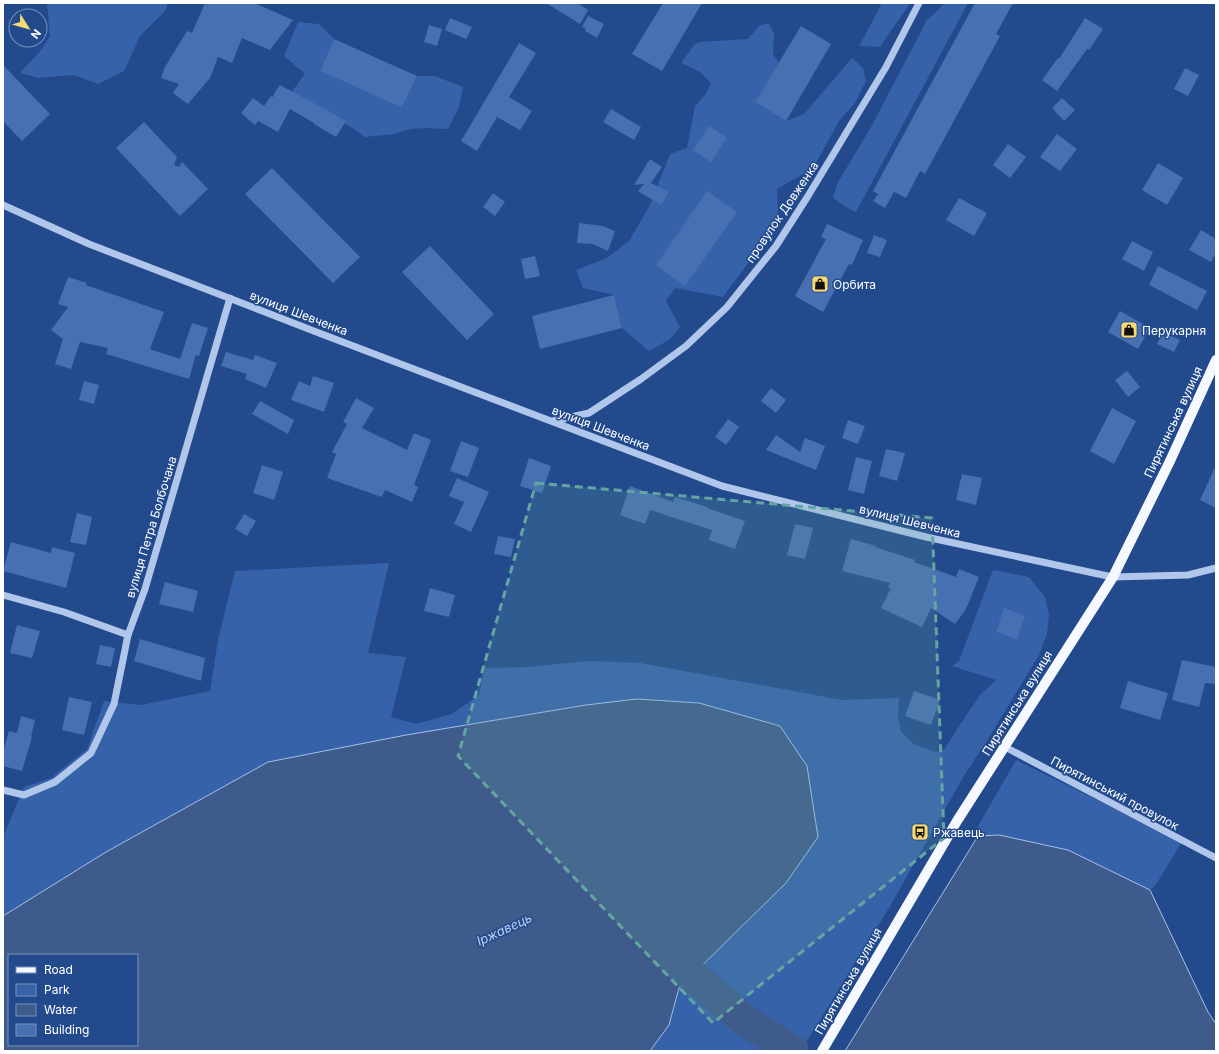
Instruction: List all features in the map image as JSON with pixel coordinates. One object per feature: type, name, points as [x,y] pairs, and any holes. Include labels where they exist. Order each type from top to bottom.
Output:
[{"type":"main road","name":"Пирятинська вулиця","points":[[822,1051],[957,821],[1113,577],[1170,461],[1216,360]]},
{"type":"street","name":"провулок Довженка","points":[[552,421],[588,413],[641,379],[686,346],[727,307],[776,246],[808,196],[886,67],[919,3]]},
{"type":"street","name":"вулиця Шевченка","points":[[3,205],[90,244],[722,486],[926,537],[1113,577],[1188,575],[1216,568]]},
{"type":"street","name":"вулиця Петра Болбочана","points":[[3,790],[24,795],[54,782],[91,753],[114,704],[128,635],[145,589],[230,298]]},
{"type":"street","points":[[3,595],[64,612],[128,635]]},
{"type":"street","name":"Пирятинський провулок","points":[[1005,747],[1216,858]]},
{"type":"highlighted area","points":[[536,483],[932,518],[944,838],[713,1023],[458,756]]},
{"type":"green space","points":[[47,3],[168,3],[165,11],[140,36],[124,71],[98,84],[74,75],[39,78],[20,73],[43,48],[48,48],[48,39],[50,36]]},
{"type":"green space","points":[[882,3],[910,3],[880,47],[859,46]]},
{"type":"green space","points":[[944,3],[968,3],[856,212],[844,206],[833,197],[838,182],[870,129],[927,20]]},
{"type":"green space","points":[[298,22],[319,24],[334,39],[320,71],[402,108],[417,76],[435,76],[463,87],[459,107],[448,129],[411,129],[394,134],[365,137],[354,129],[290,94],[305,74],[284,56]]},
{"type":"green space","points":[[769,23],[774,34],[773,54],[779,63],[755,102],[786,121],[804,114],[852,58],[863,68],[866,81],[855,103],[839,121],[812,170],[777,189],[778,214],[765,240],[723,297],[675,288],[666,301],[680,327],[669,340],[649,351],[622,328],[614,295],[583,288],[576,270],[607,258],[629,241],[649,207],[670,154],[687,148],[695,106],[706,94],[711,83],[700,72],[681,63],[695,44],[700,42],[748,39],[759,26]]},
{"type":"green space","points":[[389,563],[368,653],[406,657],[391,717],[416,724],[452,714],[479,695],[485,668],[528,667],[588,661],[640,663],[842,700],[899,698],[898,716],[901,732],[915,745],[936,752],[944,750],[980,695],[996,680],[952,666],[959,661],[993,570],[1029,577],[1045,597],[1049,614],[1047,634],[1039,655],[965,774],[889,908],[802,1049],[764,1026],[752,1031],[780,1051],[650,1051],[669,1025],[679,988],[733,935],[586,705],[406,735],[268,762],[106,852],[3,916],[3,837],[24,787],[51,778],[87,749],[104,701],[141,705],[210,691],[218,640],[235,571]]},
{"type":"green space","points":[[1016,760],[1182,842],[1155,886],[1150,890],[1068,850],[999,835],[978,836],[977,828]]},
{"type":"water","points":[[637,699],[699,703],[780,726],[807,766],[818,837],[786,883],[679,988],[669,1025],[650,1051],[3,1051],[3,916],[106,852],[268,762],[406,735],[586,705]]},
{"type":"water","points":[[999,835],[1068,850],[1150,890],[1208,1012],[1216,1024],[1216,1051],[845,1051],[978,836]]},
{"type":"building","points":[[205,3],[254,3],[293,20],[270,50],[242,38],[232,63],[218,57],[210,78],[188,104],[173,93],[179,84],[161,78],[165,67],[187,31],[192,33]]},
{"type":"building","points":[[546,3],[577,3],[588,10],[580,24]]},
{"type":"building","points":[[663,3],[702,3],[662,71],[632,54]]},
{"type":"building","points":[[975,3],[1013,3],[996,34],[1000,36],[925,174],[920,171],[906,198],[894,192],[885,208],[873,201],[878,194],[873,191]]},
{"type":"building","points":[[588,16],[604,24],[597,38],[585,31],[586,29],[582,27]]},
{"type":"building","points":[[450,18],[472,27],[466,39],[445,30]]},
{"type":"building","points":[[1085,18],[1103,29],[1089,50],[1087,49],[1057,91],[1042,80],[1058,58],[1059,59]]},
{"type":"building","points":[[429,25],[442,29],[437,46],[424,42]]},
{"type":"building","points":[[801,26],[831,44],[786,121],[755,102]]},
{"type":"building","points":[[334,39],[417,76],[402,108],[320,71]]},
{"type":"building","points":[[519,43],[536,53],[509,97],[532,111],[520,130],[497,117],[477,151],[461,141]]},
{"type":"building","points":[[3,65],[50,114],[22,141],[3,121]]},
{"type":"building","points":[[1185,68],[1199,75],[1188,96],[1174,89]]},
{"type":"building","points":[[280,85],[346,121],[336,137],[290,109],[278,132],[258,121],[255,125],[241,113],[253,98],[264,106],[271,96],[273,97]]},
{"type":"building","points":[[1062,98],[1075,110],[1064,121],[1052,108]]},
{"type":"building","points":[[611,109],[641,127],[634,140],[603,122]]},
{"type":"building","points":[[144,122],[177,157],[174,165],[179,167],[182,162],[208,189],[180,216],[116,148]]},
{"type":"building","points":[[709,126],[727,138],[711,162],[693,150]]},
{"type":"building","points":[[1057,134],[1077,149],[1060,171],[1040,157]]},
{"type":"building","points":[[1008,144],[1026,157],[1010,178],[993,165]]},
{"type":"building","points":[[650,159],[662,167],[651,183],[669,192],[661,205],[638,191],[644,184],[634,185]]},
{"type":"building","points":[[1158,163],[1183,178],[1167,205],[1142,190]]},
{"type":"building","points":[[272,168],[360,257],[333,283],[245,194]]},
{"type":"building","points":[[707,191],[737,212],[685,286],[656,265]]},
{"type":"building","points":[[493,193],[505,202],[495,216],[483,207]]},
{"type":"building","points":[[959,198],[987,213],[974,236],[946,220]]},
{"type":"building","points":[[579,223],[603,226],[615,231],[608,251],[593,244],[577,243]]},
{"type":"building","points":[[827,224],[863,240],[852,265],[849,264],[823,312],[795,296],[826,239],[821,237]]},
{"type":"building","points":[[1201,230],[1216,239],[1216,253],[1211,262],[1189,250]]},
{"type":"building","points":[[874,235],[887,240],[880,257],[867,253]]},
{"type":"building","points":[[1132,241],[1153,252],[1144,271],[1122,259]]},
{"type":"building","points":[[430,246],[494,314],[467,340],[402,272]]},
{"type":"building","points":[[535,256],[540,276],[525,279],[521,259]]},
{"type":"building","points":[[1158,266],[1207,291],[1197,310],[1149,285]]},
{"type":"building","points":[[68,277],[87,283],[86,285],[164,312],[150,349],[180,359],[192,323],[208,328],[199,356],[196,355],[189,379],[106,354],[108,348],[80,342],[71,369],[55,364],[63,339],[51,330],[68,307],[58,304]]},
{"type":"building","points":[[614,295],[622,328],[540,349],[532,316]]},
{"type":"building","name":"Перукарня","points":[[1120,311],[1150,328],[1138,349],[1108,332]]},
{"type":"building","points":[[1163,332],[1180,340],[1174,352],[1157,344]]},
{"type":"building","points":[[226,352],[253,360],[255,355],[277,363],[266,388],[245,379],[247,374],[221,366]]},
{"type":"building","points":[[1127,371],[1140,387],[1128,397],[1115,380]]},
{"type":"building","points":[[313,376],[334,383],[324,412],[291,400],[299,381],[310,386]]},
{"type":"building","points":[[84,381],[99,385],[94,404],[79,400]]},
{"type":"building","points":[[771,388],[786,400],[776,413],[761,401]]},
{"type":"building","points":[[356,398],[374,408],[362,428],[407,450],[414,433],[431,440],[414,485],[418,487],[412,502],[385,490],[382,497],[327,478],[336,454],[332,452],[347,424],[343,422]]},
{"type":"building","points":[[260,401],[294,420],[288,434],[252,414]]},
{"type":"building","points":[[1112,408],[1136,421],[1114,464],[1090,451]]},
{"type":"building","points":[[728,419],[739,427],[726,445],[715,437]]},
{"type":"building","points":[[848,420],[865,426],[858,444],[842,438]]},
{"type":"building","points":[[776,435],[800,452],[805,438],[825,446],[816,470],[766,450]]},
{"type":"building","points":[[461,441],[479,448],[468,477],[450,471]]},
{"type":"building","points":[[886,449],[905,453],[897,481],[879,476]]},
{"type":"building","points":[[856,457],[872,461],[864,494],[848,490]]},
{"type":"building","points":[[529,458],[551,466],[542,493],[520,486]]},
{"type":"building","points":[[262,465],[283,472],[274,500],[253,493]]},
{"type":"building","points":[[1216,465],[1216,508],[1200,500]]},
{"type":"building","points":[[962,474],[982,478],[976,505],[956,500]]},
{"type":"building","points":[[457,478],[489,492],[471,532],[454,524],[464,502],[449,496]]},
{"type":"building","points":[[630,486],[673,502],[675,497],[745,521],[735,549],[709,540],[712,530],[650,510],[645,524],[620,515]]},
{"type":"building","points":[[77,513],[92,517],[86,545],[70,542]]},
{"type":"building","points":[[244,514],[256,521],[247,536],[235,529]]},
{"type":"building","points":[[795,524],[813,528],[805,559],[787,555]]},
{"type":"building","points":[[498,536],[515,539],[511,557],[494,554]]},
{"type":"building","points":[[851,539],[915,560],[914,562],[956,577],[959,569],[979,577],[966,609],[955,624],[931,608],[922,627],[881,608],[891,588],[888,588],[890,583],[842,571]]},
{"type":"building","points":[[11,542],[51,553],[52,547],[75,553],[66,588],[3,571]]},
{"type":"building","points":[[165,582],[198,591],[193,612],[159,604]]},
{"type":"building","points":[[430,588],[455,595],[449,617],[424,611]]},
{"type":"building","points":[[1004,608],[1025,616],[1017,639],[996,632]]},
{"type":"building","points":[[17,625],[40,631],[32,658],[10,653]]},
{"type":"building","points":[[140,639],[205,658],[201,681],[134,661]]},
{"type":"building","points":[[100,645],[115,648],[111,667],[96,664]]},
{"type":"building","points":[[1182,660],[1216,667],[1216,684],[1205,683],[1199,707],[1172,700]]},
{"type":"building","points":[[1128,681],[1168,693],[1160,720],[1120,708]]},
{"type":"building","points":[[914,691],[940,700],[931,725],[905,716]]},
{"type":"building","points":[[69,697],[92,702],[84,735],[62,730]]},
{"type":"building","points":[[21,716],[35,720],[32,737],[22,771],[3,766],[3,752],[9,731],[17,733]]},
{"type":"waterway","name":"Іржавець","points":[[658,946],[744,1020],[793,1051]]},
{"type":"place","name":"Орбита","points":[[820,284]]},
{"type":"place","name":"Перукарня","points":[[1129,330]]},
{"type":"place","name":"Ржавець","points":[[920,832]]}]
